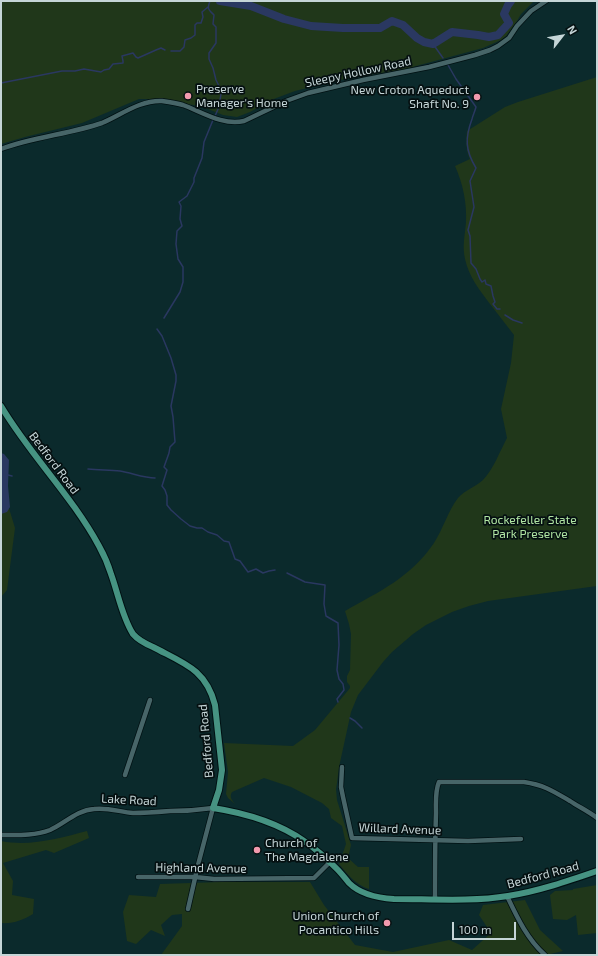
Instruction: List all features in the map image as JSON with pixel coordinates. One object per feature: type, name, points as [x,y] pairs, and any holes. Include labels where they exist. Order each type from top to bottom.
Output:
[{"type":"main road","name":"Bedford Road","points":[[1,406],[83,520],[99,546],[133,634],[143,642],[190,666],[208,685],[215,704],[222,770],[219,790],[213,808],[246,814],[281,827],[303,840],[313,848],[330,862],[349,883],[357,889],[374,897],[394,900],[469,899],[507,896],[541,889],[597,871]]},
{"type":"street","name":"Sleepy Hollow Road","points":[[1,149],[18,143],[103,122],[142,105],[162,101],[182,105],[230,122],[244,121],[308,92],[429,67],[490,50],[509,38],[517,26],[531,11],[546,1]]},
{"type":"street","points":[[125,775],[150,700]]},
{"type":"street","name":"Willard Avenue","points":[[342,767],[343,797],[352,838],[468,841],[521,839]]},
{"type":"street","points":[[435,899],[436,794],[439,782],[524,782],[544,786],[597,818]]},
{"type":"street","name":"Lake Road","points":[[1,835],[39,833],[50,830],[86,810],[103,809],[141,813],[191,811],[213,808]]},
{"type":"street","points":[[188,909],[213,808]]},
{"type":"street","name":"Highland Avenue","points":[[138,877],[195,877],[214,879],[314,878],[330,862]]},
{"type":"street","points":[[507,896],[520,922],[536,947],[545,955]]},
{"type":"green space","points":[[1,1],[534,1],[521,14],[506,36],[501,40],[483,48],[405,69],[339,80],[295,91],[271,100],[250,112],[237,117],[223,115],[203,107],[173,101],[139,99],[82,123],[1,144]]},
{"type":"green space","name":"Rockefeller State Park Preserve","points":[[597,77],[597,586],[488,601],[452,612],[426,625],[392,652],[358,695],[351,712],[339,767],[336,789],[337,800],[351,845],[348,858],[358,867],[369,867],[369,889],[356,882],[339,864],[346,844],[342,826],[331,818],[329,809],[322,803],[291,787],[264,778],[232,792],[231,797],[235,804],[228,798],[226,794],[228,772],[224,743],[293,746],[315,730],[350,688],[347,682],[347,676],[350,670],[351,634],[345,611],[394,583],[415,566],[434,543],[458,498],[483,480],[493,466],[507,438],[501,409],[511,363],[514,335],[478,288],[467,265],[464,250],[466,222],[465,201],[455,166],[470,159],[466,142],[467,131],[505,107]]},
{"type":"green space","points":[[1,482],[15,528],[7,590],[1,597]]},
{"type":"green space","points":[[87,831],[89,838],[54,853],[46,850],[3,863],[13,881],[12,895],[34,899],[33,914],[18,921],[1,923],[1,841],[23,843],[45,841]]},
{"type":"green space","points":[[310,882],[324,905],[355,945],[393,952],[449,940],[472,950],[491,933],[479,915],[483,905],[525,900],[540,930],[563,951],[546,955],[161,955],[182,926],[182,914],[172,915],[161,925],[165,936],[151,930],[136,944],[127,941],[123,912],[129,895],[156,897],[160,884]]},
{"type":"green space","points":[[597,885],[597,933],[578,935],[576,915],[567,920],[553,919],[550,895],[555,891],[573,890]]},
{"type":"water","points":[[1,453],[4,454],[9,460],[8,486],[10,507],[7,512],[1,514]]},
{"type":"waterway","points":[[210,1],[208,7],[214,15],[213,24],[216,27],[216,43],[209,53],[209,59],[221,94],[219,107],[215,116]]},
{"type":"waterway","points":[[220,1],[251,6],[284,19],[311,26],[380,28],[392,21],[403,25],[417,38],[424,42],[433,44],[452,32],[489,37],[498,35],[509,23],[504,14],[511,1]]},
{"type":"waterway","points":[[171,51],[180,51],[184,47],[185,40],[195,35],[195,25],[197,23],[201,23],[203,17],[202,12],[208,7]]},
{"type":"waterway","points":[[433,44],[443,58]]},
{"type":"waterway","points":[[1,83],[62,71],[84,69],[101,72],[109,69],[113,64],[123,63],[122,56],[133,53],[138,58],[161,48],[165,50]]},
{"type":"waterway","points":[[448,65],[476,107],[467,138],[468,150],[472,162],[476,168],[470,181],[474,207],[468,230],[470,236],[471,263],[476,269],[482,282],[485,280],[486,284],[491,286],[495,302],[493,304],[497,309],[500,309]]},
{"type":"waterway","points":[[164,318],[180,292],[183,282],[183,267],[178,259],[176,244],[177,231],[182,226],[180,219],[181,206],[179,202],[187,196],[194,182],[194,178],[202,158],[204,142],[213,120]]},
{"type":"waterway","points":[[505,315],[522,323]]},
{"type":"waterway","points":[[157,329],[162,336],[176,375],[171,406],[175,442],[170,447],[164,467],[167,470],[162,486],[167,496],[167,505],[190,526],[202,528],[217,535],[224,541],[229,542],[235,559],[240,561],[248,572],[256,569],[263,573],[275,570]]},
{"type":"waterway","points":[[88,469],[120,471],[155,478]]},
{"type":"waterway","points":[[8,475],[12,476]]},
{"type":"waterway","points":[[287,573],[305,582],[325,585],[324,604],[326,616],[338,623],[339,645],[337,670],[344,690],[337,699],[338,702]]},
{"type":"waterway","points":[[350,718],[362,728]]},
{"type":"place","name":"Preserve Manager's Home","points":[[188,96]]},
{"type":"place","name":"New Croton Aqueduct Shaft No. 9","points":[[477,97]]},
{"type":"place","name":"Church of The Magdalene","points":[[257,850]]},
{"type":"place","name":"Union Church of Pocantico Hills","points":[[387,923]]}]
